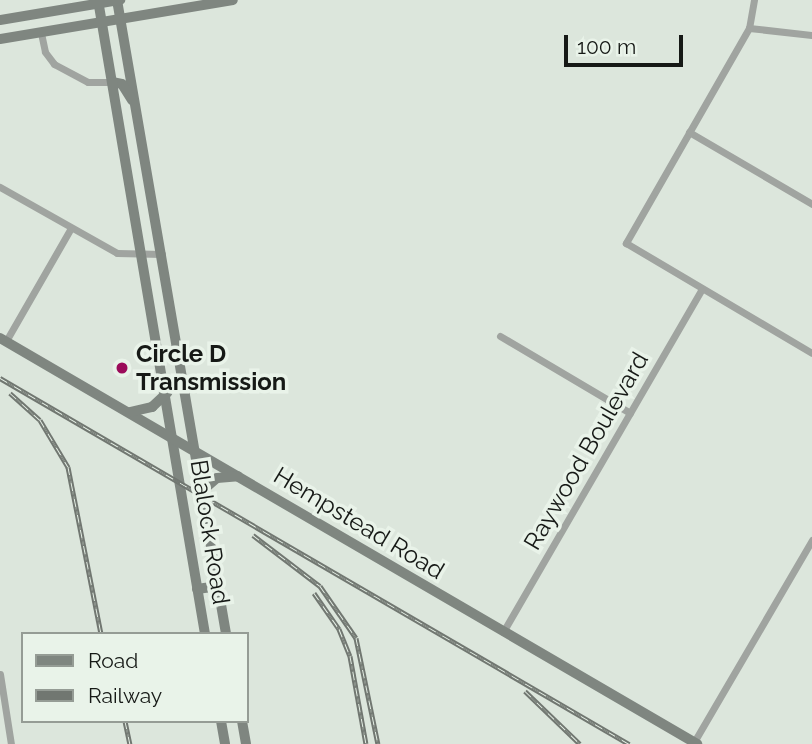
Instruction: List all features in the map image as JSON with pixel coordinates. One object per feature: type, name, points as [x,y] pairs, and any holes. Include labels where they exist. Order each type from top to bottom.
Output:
[{"type":"main road","points":[[0,20],[118,0]]},
{"type":"main road","name":"Blalock Road","points":[[118,0],[226,632]]},
{"type":"main road","points":[[0,39],[233,0]]},
{"type":"main road","name":"Blalock Road","points":[[99,2],[175,437],[205,632]]},
{"type":"main road","points":[[113,82],[122,84],[135,103]]},
{"type":"main road","name":"Hempstead Road","points":[[3,340],[175,437],[695,743]]},
{"type":"main road","points":[[130,412],[152,407],[167,393]]},
{"type":"main road","points":[[203,490],[217,478],[239,476]]},
{"type":"main road","points":[[197,589],[219,586]]},
{"type":"main road","points":[[226,744],[222,726],[242,724],[246,744]]},
{"type":"street","points":[[754,0],[748,28],[626,243],[701,290],[812,353]]},
{"type":"street","points":[[748,28],[812,35]]},
{"type":"street","points":[[41,33],[45,52],[54,64],[88,82],[113,82]]},
{"type":"street","points":[[689,132],[812,204]]},
{"type":"street","points":[[0,187],[117,253],[142,256],[162,254]]},
{"type":"street","points":[[3,340],[71,228]]},
{"type":"street","name":"Raywood Boulevard","points":[[503,632],[701,290]]},
{"type":"street","points":[[499,337],[631,413]]},
{"type":"street","points":[[695,743],[812,540]]},
{"type":"street","points":[[0,674],[11,744]]},
{"type":"railway","points":[[0,378],[629,744]]},
{"type":"railway","points":[[10,393],[40,420],[68,467],[101,632]]},
{"type":"railway","points":[[253,535],[320,586],[356,638],[378,744]]},
{"type":"railway","points":[[314,593],[339,629],[350,656],[366,744]]},
{"type":"railway","points":[[525,691],[580,744]]},
{"type":"railway","points":[[125,723],[130,744]]},
{"type":"place","name":"Circle D Transmission","points":[[122,368]]}]
